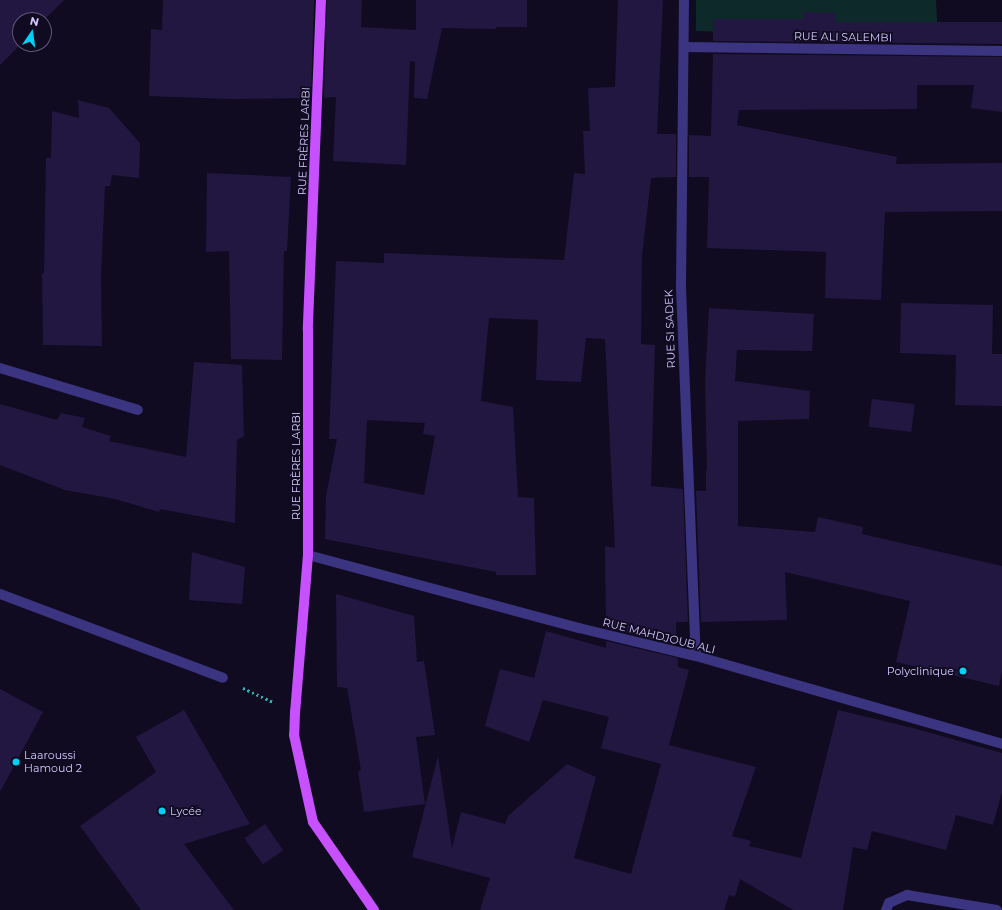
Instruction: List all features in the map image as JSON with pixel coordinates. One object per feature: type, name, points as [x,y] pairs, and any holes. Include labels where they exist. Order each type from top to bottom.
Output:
[{"type":"main road","name":"RUE FRÈRES LARBI","points":[[321,0],[308,330],[308,554],[294,735],[313,822],[374,910]]},
{"type":"street","name":"RUE SI SADEK","points":[[684,0],[681,288],[696,656]]},
{"type":"street","name":"RUE ALI SALEMBI","points":[[684,47],[1002,50]]},
{"type":"street","points":[[0,368],[138,410]]},
{"type":"street","name":"RUE MAHDJOUB ALI","points":[[308,554],[579,628],[696,656],[1002,744]]},
{"type":"street","points":[[0,594],[223,678]]},
{"type":"street","points":[[886,910],[889,904],[907,895],[998,910]]},
{"type":"path","points":[[223,678],[295,712]]},
{"type":"green space","points":[[696,0],[936,0],[938,39],[696,31]]},
{"type":"building","points":[[0,0],[64,0],[52,12],[12,12],[13,52],[0,65]]},
{"type":"building","points":[[163,0],[314,0],[311,98],[231,99],[149,96],[151,29],[162,30]]},
{"type":"building","points":[[327,0],[362,0],[361,27],[416,30],[416,0],[527,0],[527,27],[496,27],[496,29],[442,28],[427,99],[414,98],[415,62],[410,61],[406,165],[333,161],[336,97],[324,98]]},
{"type":"building","points":[[618,0],[663,0],[657,134],[676,134],[676,177],[651,178],[642,256],[641,344],[655,345],[651,486],[683,489],[688,622],[676,622],[677,645],[606,628],[605,546],[615,548],[605,339],[586,338],[581,382],[536,380],[538,320],[489,318],[481,401],[513,407],[518,497],[534,498],[536,575],[496,575],[496,572],[325,539],[326,496],[337,439],[329,439],[336,261],[384,263],[384,253],[564,260],[574,173],[585,174],[583,131],[590,131],[588,88],[615,87]],"holes":[[[367,420],[425,423],[423,434],[435,436],[424,495],[364,483]]]},
{"type":"building","points":[[803,12],[835,13],[835,22],[1002,22],[1002,44],[713,41],[713,19],[803,19]]},
{"type":"building","points":[[713,54],[1002,57],[1002,112],[971,108],[974,85],[917,85],[917,109],[739,110],[737,125],[897,157],[896,164],[1002,163],[1002,211],[885,212],[881,300],[825,298],[826,252],[707,248],[709,177],[689,177],[689,135],[711,136]]},
{"type":"building","points":[[78,100],[109,108],[140,143],[139,178],[112,175],[110,186],[105,186],[101,278],[102,346],[43,345],[42,273],[44,274],[46,158],[51,158],[52,111],[79,118]]},
{"type":"building","points":[[207,173],[291,177],[287,251],[284,251],[282,360],[231,359],[229,251],[206,252]]},
{"type":"building","points":[[901,303],[993,305],[992,354],[1002,354],[1002,406],[955,405],[956,355],[900,353]]},
{"type":"building","points":[[709,308],[814,314],[812,351],[737,350],[735,381],[810,391],[809,419],[738,421],[738,526],[815,532],[818,517],[863,527],[862,534],[1002,566],[1002,671],[999,686],[896,662],[910,601],[785,572],[787,620],[701,622],[696,491],[706,491],[705,382]]},
{"type":"building","points":[[194,362],[242,365],[244,436],[237,440],[235,523],[160,509],[159,512],[115,499],[65,490],[0,465],[0,404],[57,420],[61,413],[85,418],[82,427],[111,436],[109,441],[186,457]]},
{"type":"building","points":[[872,399],[915,404],[911,432],[869,427]]},
{"type":"building","points":[[192,552],[245,567],[242,604],[189,600]]},
{"type":"building","points":[[336,594],[414,616],[417,662],[424,661],[435,735],[416,737],[425,804],[364,812],[358,771],[361,770],[347,688],[337,687]]},
{"type":"building","points":[[546,631],[606,648],[606,641],[678,658],[678,667],[689,670],[669,745],[756,767],[732,836],[751,841],[749,846],[801,858],[838,710],[913,728],[1002,753],[1002,792],[993,825],[956,815],[946,850],[872,831],[867,850],[853,847],[843,910],[793,910],[740,879],[735,897],[729,895],[724,910],[480,910],[490,878],[412,857],[438,756],[452,848],[461,812],[505,824],[508,816],[567,764],[596,777],[574,858],[631,874],[661,764],[601,748],[609,717],[543,700],[529,742],[485,726],[500,669],[534,678]]},
{"type":"building","points":[[0,689],[43,712],[0,792]]},
{"type":"building","points":[[184,710],[250,824],[184,844],[234,910],[141,910],[80,826],[156,772],[136,737]]},
{"type":"building","points":[[265,824],[283,850],[263,865],[245,838]]},
{"type":"place","name":"Polyclinique","points":[[963,671]]},
{"type":"place","name":"Laaroussi Hamoud 2","points":[[16,762]]},
{"type":"place","name":"Lycée","points":[[162,811]]}]
